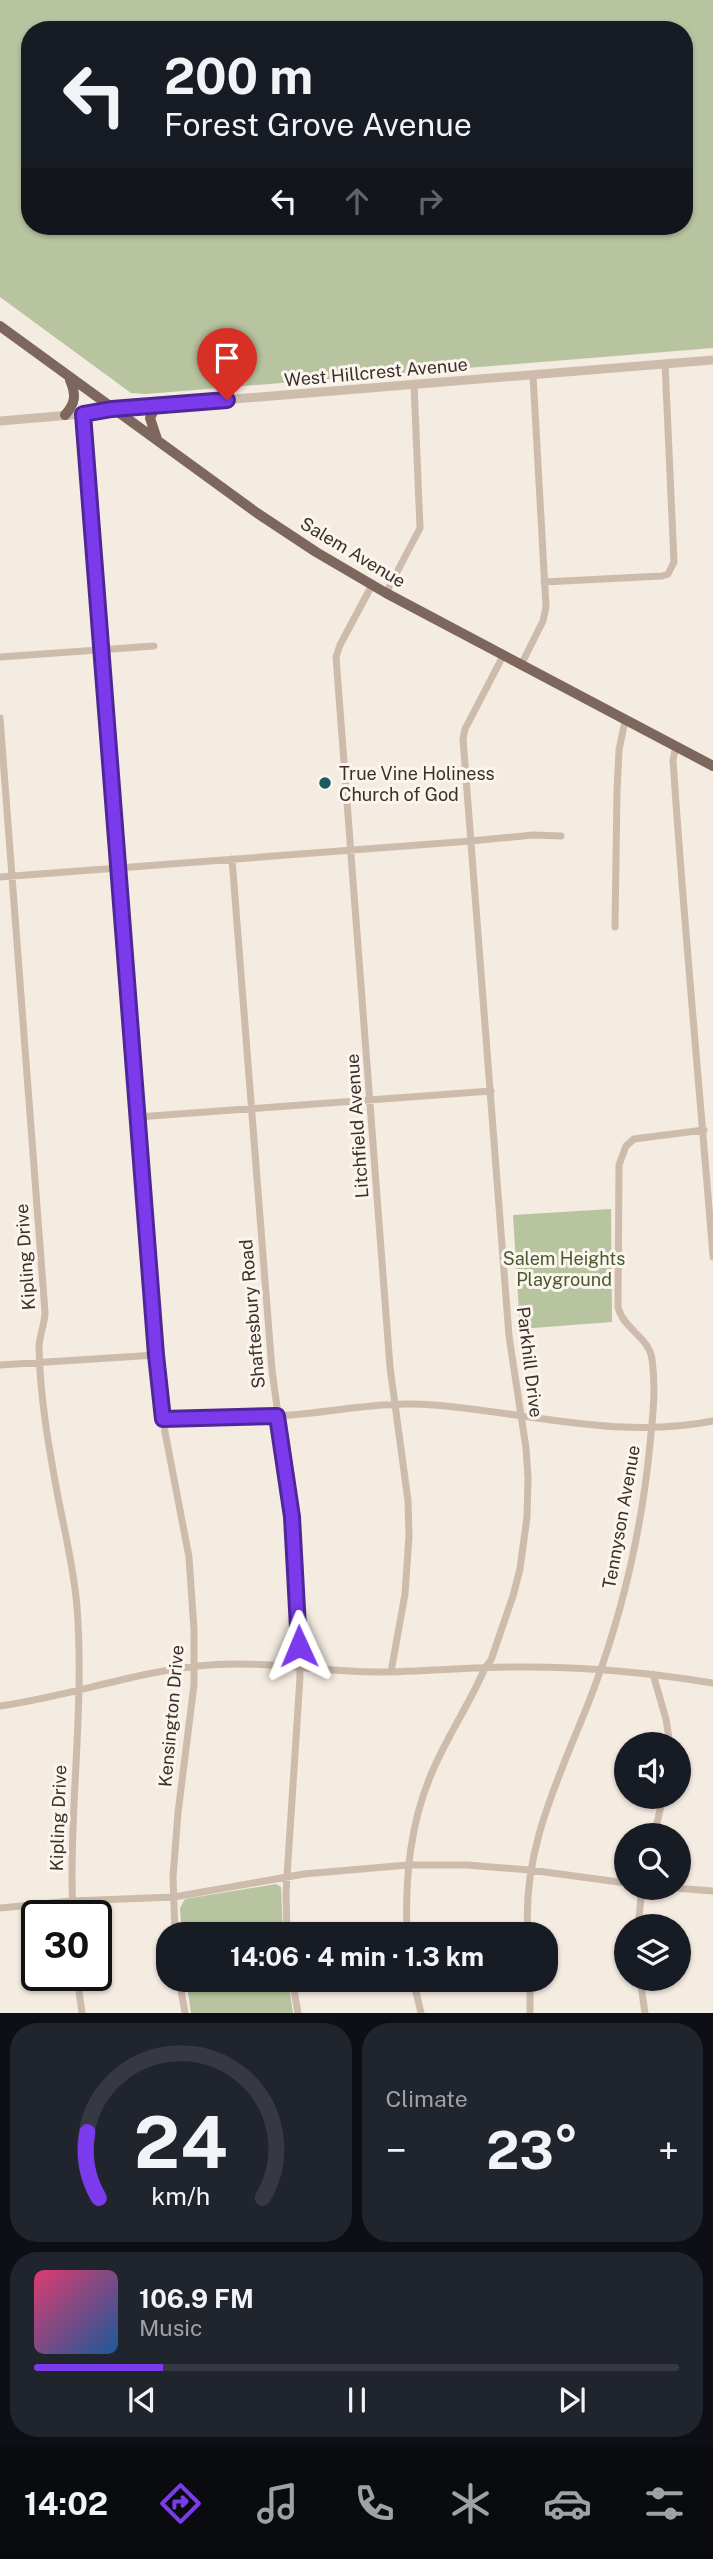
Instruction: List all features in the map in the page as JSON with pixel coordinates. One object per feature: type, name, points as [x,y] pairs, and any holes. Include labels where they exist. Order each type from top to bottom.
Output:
[{"type":"main road","name":"Salem Avenue","points":[[0,326],[257,513],[372,585],[713,766]]},
{"type":"main road","points":[[65,415],[75,401],[68,377]]},
{"type":"main road","points":[[156,406],[150,418],[156,439]]},
{"type":"street","name":"West Hillcrest Avenue","points":[[0,421],[112,409],[713,360]]},
{"type":"street","points":[[544,582],[662,576],[672,569],[674,562],[665,363]]},
{"type":"street","points":[[521,665],[546,607],[533,375]]},
{"type":"street","points":[[386,593],[420,528],[414,384]]},
{"type":"street","name":"Kensington Drive","points":[[83,414],[156,1355],[163,1419],[189,1557],[193,1602],[194,1666],[177,1813],[175,1922]]},
{"type":"street","name":"Litchfield Avenue","points":[[372,585],[337,654],[390,1367],[406,1474],[409,1536],[405,1594],[391,1672]]},
{"type":"street","points":[[0,657],[154,646]]},
{"type":"street","name":"Parkhill Drive","points":[[407,1922],[408,1865],[417,1815],[425,1789],[442,1750],[491,1660],[506,1620],[524,1546],[528,1478],[509,1336],[463,734],[503,656]]},
{"type":"street","name":"Kipling Drive","points":[[0,718],[46,1312],[39,1342],[40,1362],[53,1470],[75,1581],[79,1644],[80,1690],[72,1812],[72,1900]]},
{"type":"street","points":[[615,927],[617,791],[625,721]]},
{"type":"street","points":[[676,746],[673,760],[682,898],[713,1257]]},
{"type":"street","points":[[0,877],[561,835]]},
{"type":"street","name":"Shaftesbury Road","points":[[232,859],[277,1416],[292,1517],[298,1600],[299,1668],[286,1877],[287,1922]]},
{"type":"street","points":[[138,1117],[491,1091]]},
{"type":"street","name":"Tennyson Avenue","points":[[528,1922],[527,1890],[541,1824],[600,1669],[622,1602],[638,1533],[652,1426],[651,1354],[645,1343],[622,1319],[618,1307],[619,1165],[626,1146],[634,1139],[704,1130]]},
{"type":"street","points":[[0,1365],[156,1355]]},
{"type":"street","points":[[163,1419],[277,1416],[396,1403],[610,1426],[713,1421]]},
{"type":"street","points":[[0,1706],[194,1666],[242,1665],[391,1672],[485,1668],[600,1669],[713,1683]]},
{"type":"street","points":[[653,1674],[668,1732]]},
{"type":"street","points":[[106,1900],[174,1898],[332,1870],[408,1865],[467,1865],[530,1870],[614,1881]]},
{"type":"street","points":[[691,1889],[713,1891]]},
{"type":"street","points":[[0,1908],[21,1906]]},
{"type":"street","points":[[79,1991],[82,2013]]},
{"type":"street","points":[[642,1991],[645,2013]]},
{"type":"street","points":[[181,1992],[185,2013]]},
{"type":"street","points":[[294,1992],[298,2013]]},
{"type":"street","points":[[416,1992],[421,2013]]},
{"type":"street","points":[[530,1992],[530,2013]]},
{"type":"green space","points":[[0,0],[713,0],[713,348],[146,394],[131,393],[0,297]]},
{"type":"green space","name":"Salem Heights Playground","points":[[611,1209],[612,1322],[520,1329],[513,1215]]},
{"type":"green space","points":[[276,1884],[281,1887],[282,1922],[181,1922],[180,1908],[185,1899]]},
{"type":"green space","points":[[188,1992],[290,1992],[293,2013],[191,2013]]},
{"type":"place","name":"True Vine Holiness Church of God","points":[[325,783]]},
{"type":"route","points":[[227,400],[112,409],[83,414],[163,1419],[277,1416],[292,1517],[299,1646]]}]
